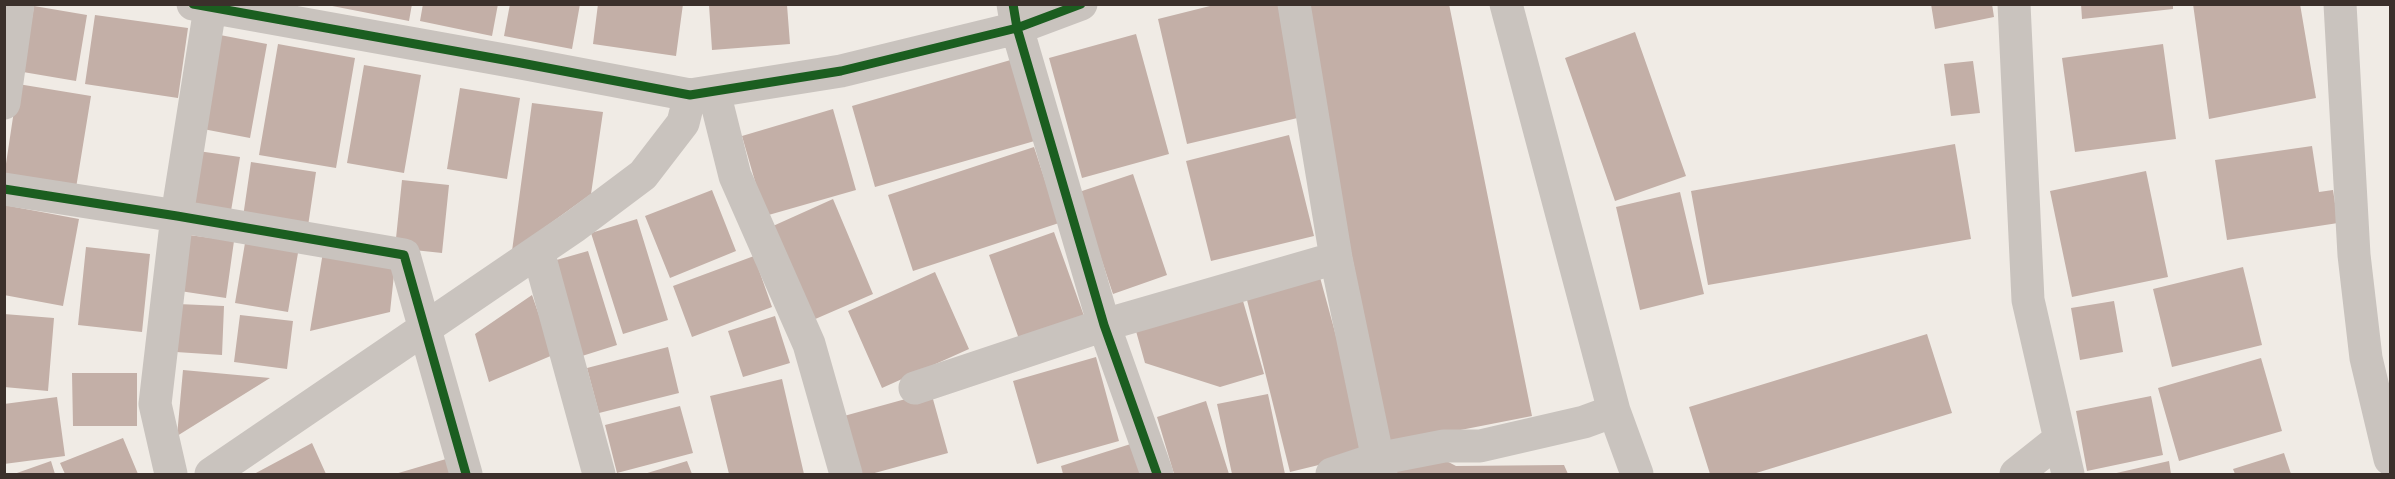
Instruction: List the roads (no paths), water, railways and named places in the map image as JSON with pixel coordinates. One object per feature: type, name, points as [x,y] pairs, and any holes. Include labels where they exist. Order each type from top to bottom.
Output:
[{"type":"street","points":[[4,103],[18,4]]},
{"type":"street","points":[[171,474],[155,404],[201,6],[702,94],[841,71],[1015,16],[1081,4]]},
{"type":"street","points":[[1294,4],[1336,258],[1379,467]]},
{"type":"street","points":[[1506,4],[1614,411],[1637,474]]},
{"type":"street","points":[[2014,4],[2028,300],[2068,474]]},
{"type":"street","points":[[2340,4],[2354,255],[2366,358],[2391,459]]},
{"type":"street","points":[[1015,16],[1104,326],[1157,474]]},
{"type":"street","points":[[211,474],[538,251],[643,175],[702,94]]},
{"type":"street","points":[[702,94],[735,176],[809,344],[846,474]]},
{"type":"street","points":[[4,189],[404,255],[466,474]]},
{"type":"street","points":[[538,251],[599,474]]},
{"type":"street","points":[[915,388],[1104,326],[1336,258]]},
{"type":"street","points":[[1332,474],[1379,467],[1444,446],[1480,446],[1584,422],[1614,411]]},
{"type":"street","points":[[2016,474],[2060,439]]}]
